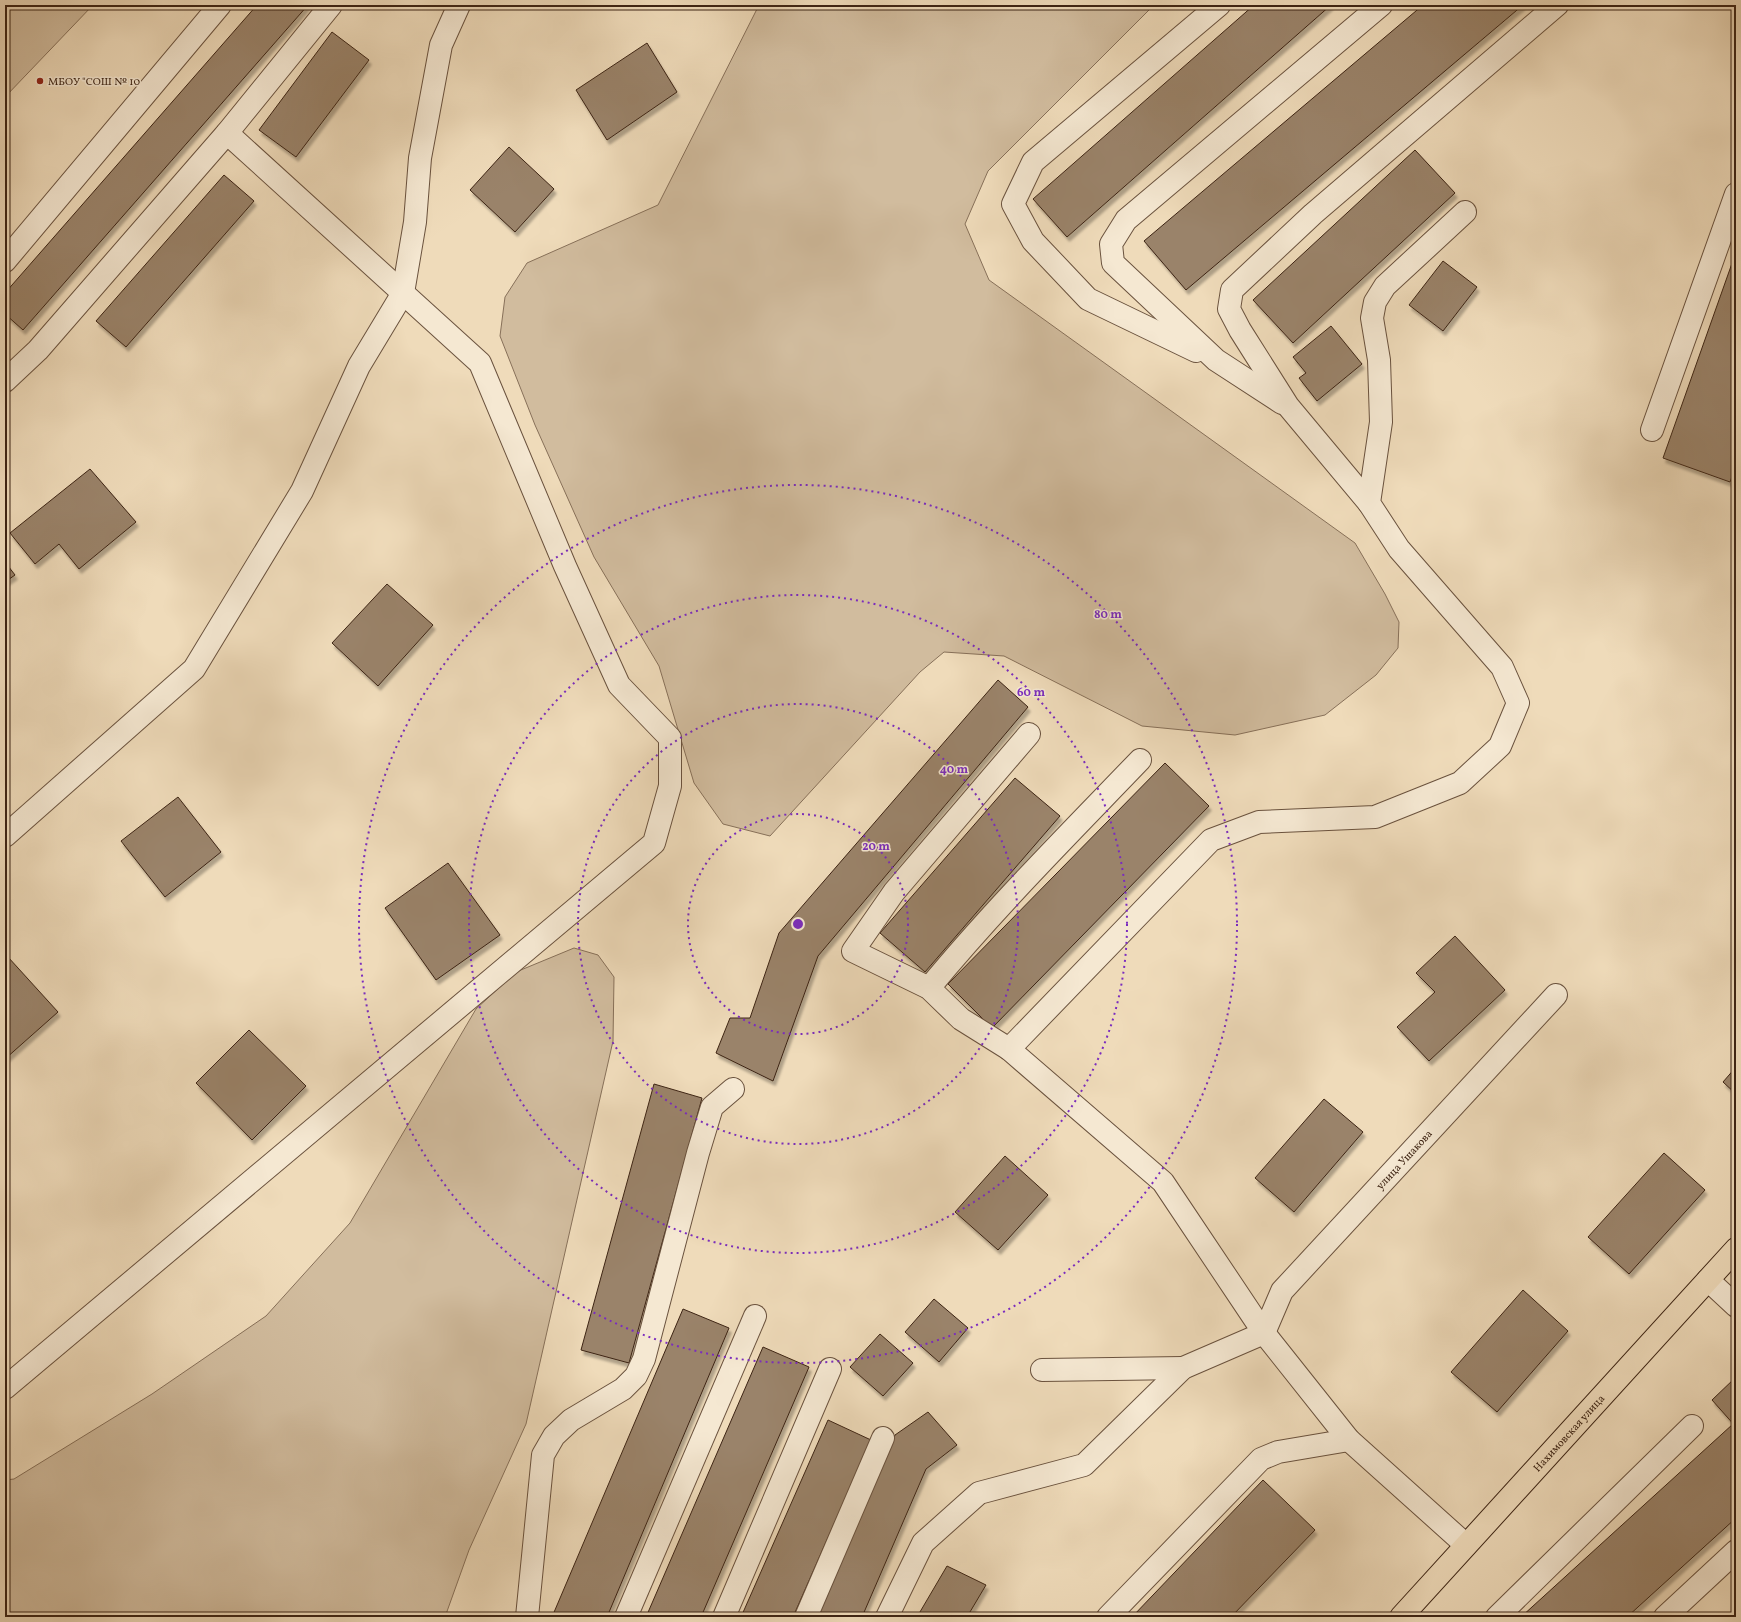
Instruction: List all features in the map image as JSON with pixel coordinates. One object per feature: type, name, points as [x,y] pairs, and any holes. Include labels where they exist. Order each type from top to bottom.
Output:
[{"type":"main road","name":"Нахимовская улица","points":[[1401,1617],[1736,1249]]},
{"type":"street","points":[[5,261],[220,5]]},
{"type":"street","points":[[5,381],[38,350],[227,133],[332,5]]},
{"type":"street","points":[[5,836],[194,669],[302,491],[359,366],[403,293],[415,222],[420,158],[441,46],[459,5]]},
{"type":"street","points":[[1219,5],[1033,162],[1013,204],[1033,241],[1088,299],[1216,360],[1288,406]]},
{"type":"street","points":[[1216,360],[1113,263],[1111,244],[1126,220],[1381,5]]},
{"type":"street","points":[[1009,1049],[1211,840],[1259,822],[1375,817],[1460,783],[1500,746],[1518,703],[1502,667],[1399,549],[1369,503],[1288,406],[1240,330],[1229,309],[1232,290],[1313,214],[1557,5]]},
{"type":"street","points":[[5,1388],[654,842],[670,786],[670,738],[619,685],[565,566],[480,363],[227,133]]},
{"type":"street","points":[[1652,430],[1736,194]]},
{"type":"street","points":[[1369,503],[1380,422],[1379,360],[1372,318],[1375,302],[1385,286],[1465,212]]},
{"type":"street","points":[[1029,734],[894,892],[853,951],[929,988],[961,1019],[1009,1049],[1163,1182],[1264,1333],[1349,1440],[1466,1545]]},
{"type":"street","points":[[929,988],[976,932],[1140,760]]},
{"type":"street","name":"улица Ушакова","points":[[1264,1333],[1282,1291],[1556,995]]},
{"type":"street","points":[[527,1617],[543,1455],[554,1436],[571,1420],[623,1389],[636,1376],[644,1359],[698,1153],[712,1107],[733,1089]]},
{"type":"street","points":[[1708,1280],[1736,1306]]},
{"type":"street","points":[[626,1617],[755,1316]]},
{"type":"street","points":[[887,1617],[923,1543],[979,1493],[1084,1465],[1184,1368],[1264,1333]]},
{"type":"street","points":[[1042,1370],[1184,1368]]},
{"type":"street","points":[[724,1617],[830,1370]]},
{"type":"street","points":[[1497,1617],[1692,1426]]},
{"type":"street","points":[[806,1617],[883,1438]]},
{"type":"street","points":[[1108,1617],[1261,1459],[1278,1452],[1349,1440]]},
{"type":"street","points":[[1666,1617],[1736,1551]]},
{"type":"shaded area","points":[[5,5],[93,5],[5,97]]},
{"type":"shaded area","points":[[759,5],[1154,5],[988,171],[965,224],[989,280],[1355,543],[1385,594],[1399,622],[1398,648],[1376,675],[1325,715],[1235,735],[1142,726],[1004,656],[944,652],[920,672],[770,836],[723,824],[694,783],[659,666],[594,557],[535,425],[500,336],[505,297],[527,263],[658,205]]},
{"type":"shaded area","points":[[574,948],[598,955],[614,977],[613,1041],[526,1424],[469,1550],[445,1617],[5,1617],[5,1480],[14,1479],[152,1394],[266,1316],[350,1223],[476,1009],[516,972]]},
{"type":"building","points":[[257,5],[308,5],[23,330],[5,314],[5,293]]},
{"type":"building","points":[[1254,5],[1331,5],[1067,237],[1033,199]]},
{"type":"building","points":[[1423,5],[1523,5],[1186,290],[1144,241]]},
{"type":"building","points":[[332,32],[369,60],[296,157],[259,130]]},
{"type":"building","points":[[647,43],[677,92],[607,140],[576,90]]},
{"type":"building","points":[[509,147],[554,189],[515,232],[470,190]]},
{"type":"building","points":[[1415,150],[1455,193],[1293,343],[1253,300]]},
{"type":"building","points":[[224,175],[254,201],[126,347],[96,321]]},
{"type":"building","points":[[1736,252],[1736,466],[1730,482],[1663,458]]},
{"type":"building","points":[[1443,261],[1477,287],[1443,331],[1409,305]]},
{"type":"building","points":[[1331,326],[1362,364],[1317,401],[1299,378],[1306,373],[1293,357]]},
{"type":"building","points":[[90,469],[136,522],[79,569],[59,544],[35,564],[10,533]]},
{"type":"building","points":[[5,562],[15,575],[5,582]]},
{"type":"building","points":[[387,584],[433,625],[378,686],[332,643]]},
{"type":"building","points":[[998,680],[1028,707],[818,956],[773,1081],[716,1053],[730,1018],[750,1018],[779,933]]},
{"type":"building","points":[[1165,763],[1209,806],[992,1028],[948,984]]},
{"type":"building","points":[[1015,778],[1060,816],[925,972],[880,933]]},
{"type":"building","points":[[178,797],[221,852],[165,897],[121,841]]},
{"type":"building","points":[[448,863],[500,935],[436,980],[385,908]]},
{"type":"building","points":[[1455,936],[1505,990],[1429,1061],[1397,1027],[1435,992],[1416,973]]},
{"type":"building","points":[[8,957],[58,1012],[5,1059],[5,960]]},
{"type":"building","points":[[249,1030],[306,1086],[252,1140],[196,1083]]},
{"type":"building","points":[[1736,1067],[1736,1094],[1723,1082]]},
{"type":"building","points":[[654,1084],[702,1098],[629,1363],[581,1350]]},
{"type":"building","points":[[1324,1099],[1363,1132],[1294,1212],[1255,1178]]},
{"type":"building","points":[[1664,1153],[1705,1190],[1629,1274],[1588,1237]]},
{"type":"building","points":[[1005,1156],[1048,1195],[998,1250],[955,1212]]},
{"type":"building","points":[[1523,1290],[1568,1331],[1497,1412],[1451,1372]]},
{"type":"building","points":[[934,1299],[968,1328],[939,1362],[905,1332]]},
{"type":"building","points":[[683,1309],[729,1328],[607,1617],[552,1617]]},
{"type":"building","points":[[880,1334],[913,1363],[883,1396],[850,1367]]},
{"type":"building","points":[[763,1347],[809,1367],[701,1617],[646,1617]]},
{"type":"building","points":[[1736,1377],[1736,1427],[1712,1400]]},
{"type":"building","points":[[928,1412],[957,1445],[926,1469],[862,1617],[817,1617],[895,1435]]},
{"type":"building","points":[[828,1420],[871,1440],[793,1617],[741,1617]]},
{"type":"building","points":[[1733,1424],[1736,1427],[1736,1518],[1627,1617],[1521,1617]]},
{"type":"building","points":[[1263,1480],[1315,1530],[1231,1617],[1132,1617]]},
{"type":"building","points":[[947,1566],[986,1585],[967,1617],[917,1617]]},
{"type":"place","name":"МБОУ \"СОШ № 10","points":[[40,81]]}]
